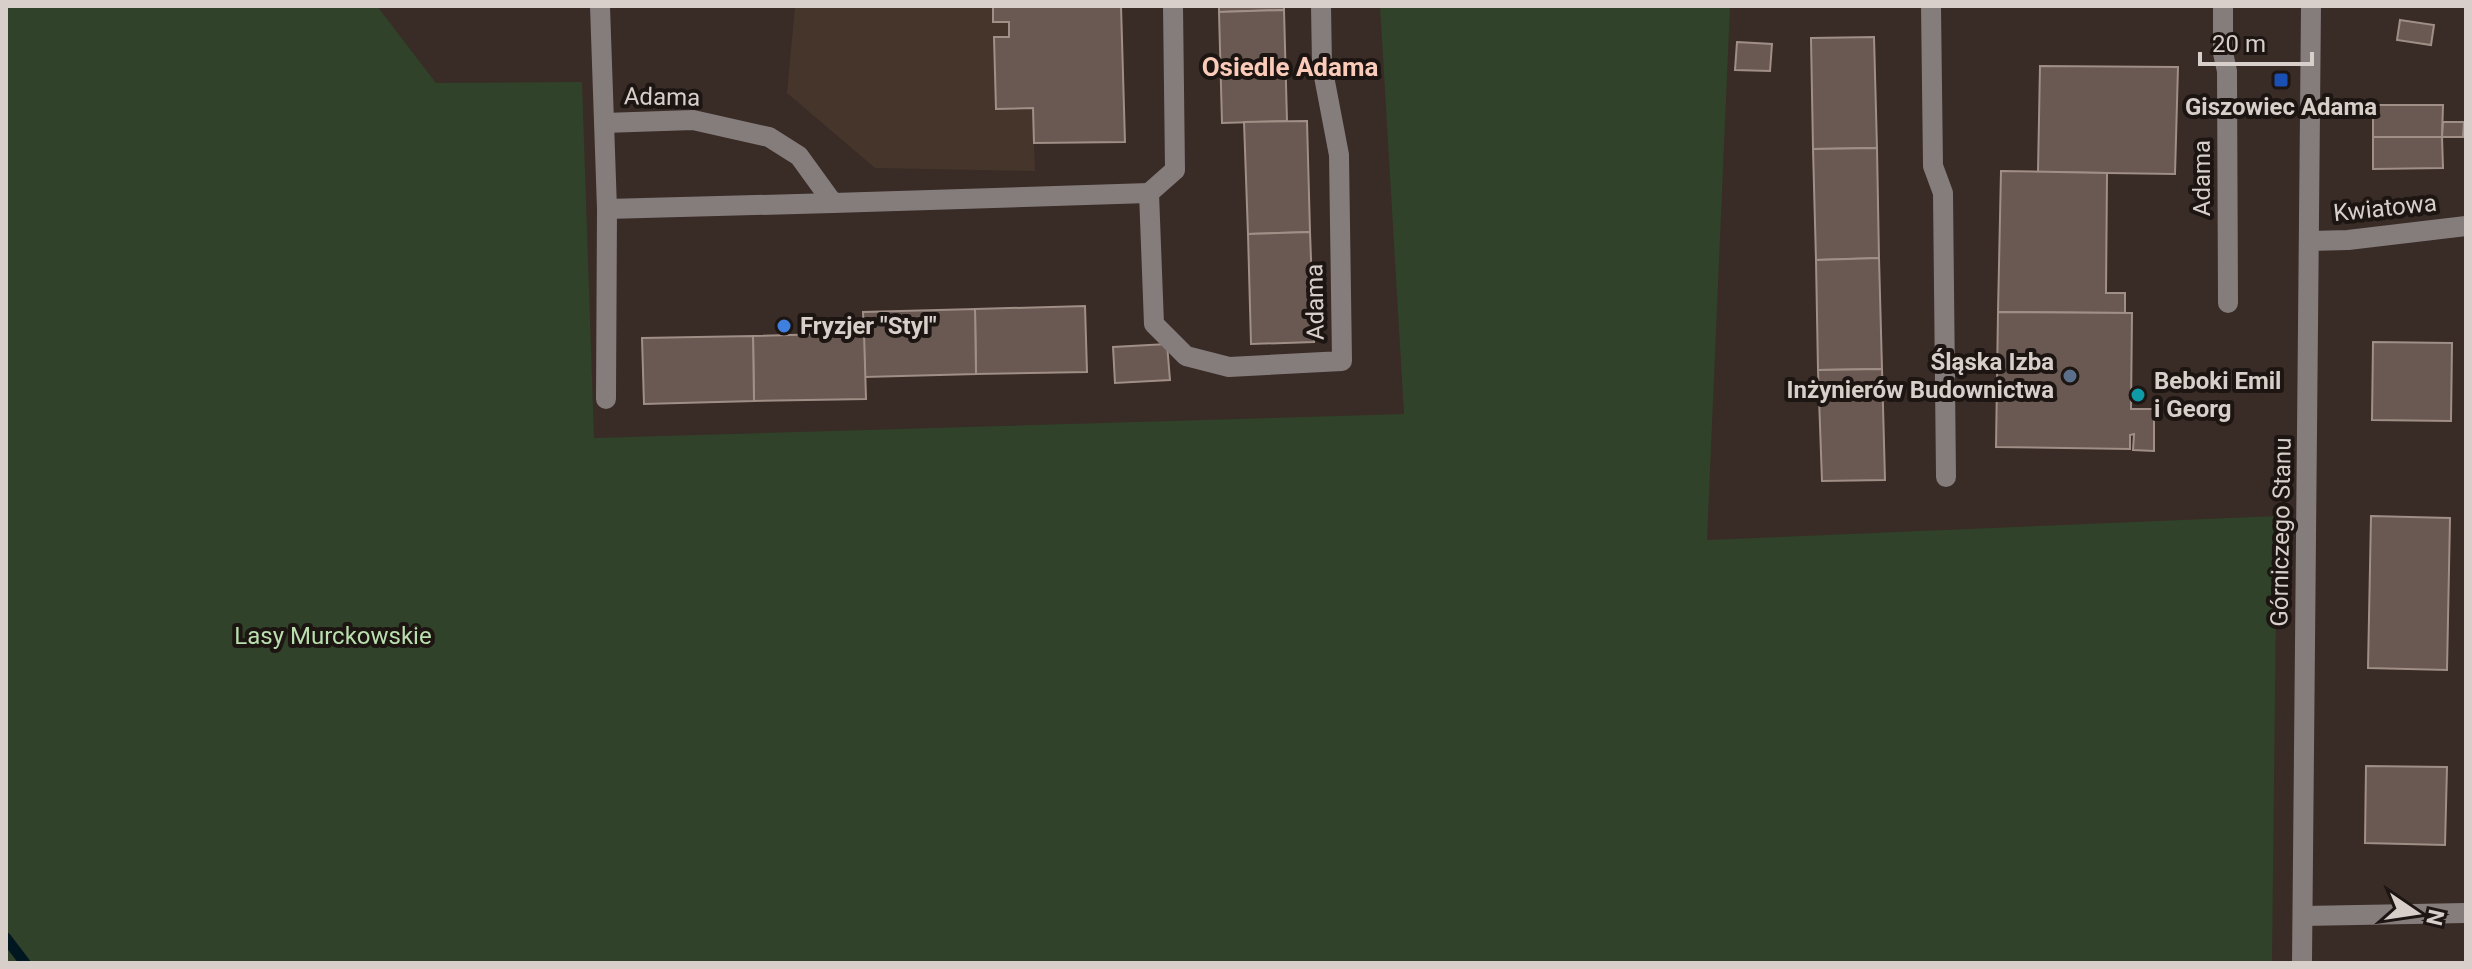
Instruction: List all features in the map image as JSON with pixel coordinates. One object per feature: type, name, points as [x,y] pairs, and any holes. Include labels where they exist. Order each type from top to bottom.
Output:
[{"type":"street","name":"Adama","points":[[600,6],[607,209],[606,399]]},
{"type":"street","points":[[607,209],[1149,193],[1175,170],[1173,6]]},
{"type":"street","name":"Adama","points":[[1149,193],[1154,324],[1186,356],[1229,367],[1342,361],[1339,155],[1322,66],[1321,6]]},
{"type":"street","points":[[1931,6],[1933,166],[1943,193],[1946,477]]},
{"type":"street","name":"Adama","points":[[2223,6],[2223,53],[2227,71],[2228,303]]},
{"type":"street","name":"Górniczego Stanu","points":[[2302,963],[2311,6]]},
{"type":"street","name":"Adama","points":[[604,123],[693,120],[769,137],[799,156],[833,203]]},
{"type":"street","name":"Kwiatowa","points":[[2310,241],[2348,240],[2466,226]]},
{"type":"street","points":[[2303,916],[2466,913]]},
{"type":"shaded area","points":[[795,6],[1121,6],[1125,142],[1034,143],[1035,171],[875,168],[787,93]]},
{"type":"green space","name":"Lasy Murckowskie","points":[[6,6],[377,6],[436,83],[582,82],[594,438],[1404,414],[1380,6],[1730,6],[1707,540],[2277,516],[2272,963],[6,963]]},
{"type":"building","points":[[993,6],[1121,6],[1125,142],[1034,143],[1033,108],[996,109],[994,37],[1009,37],[1009,22],[993,22]]},
{"type":"building","points":[[1219,6],[1284,6],[1284,10],[1219,12]]},
{"type":"building","points":[[1284,10],[1287,121],[1222,123],[1219,12]]},
{"type":"building","points":[[2400,20],[2434,25],[2431,45],[2397,40]]},
{"type":"building","points":[[1874,37],[1877,148],[1813,149],[1811,38]]},
{"type":"building","points":[[1737,42],[1772,44],[1770,71],[1735,70]]},
{"type":"building","points":[[2040,66],[2178,67],[2175,174],[2038,172]]},
{"type":"building","points":[[2373,105],[2443,105],[2442,137],[2373,137]]},
{"type":"building","points":[[1307,121],[1310,232],[1248,234],[1244,122]]},
{"type":"building","points":[[2443,122],[2464,122],[2463,137],[2442,137]]},
{"type":"building","points":[[2373,137],[2442,137],[2443,168],[2373,169]]},
{"type":"building","points":[[1877,148],[1879,258],[1816,260],[1813,149]]},
{"type":"building","points":[[2001,171],[2107,173],[2106,293],[2125,293],[2125,313],[1998,312]]},
{"type":"building","points":[[1310,232],[1314,342],[1251,344],[1248,234]]},
{"type":"building","points":[[1879,258],[1882,369],[1818,370],[1816,260]]},
{"type":"building","points":[[1085,306],[1087,372],[976,374],[975,309]]},
{"type":"building","points":[[975,309],[976,374],[865,377],[863,312]]},
{"type":"building","points":[[1998,312],[2132,313],[2131,409],[2154,409],[2154,451],[2133,450],[2134,434],[2130,435],[2130,449],[1996,447]]},
{"type":"building","points":[[864,333],[866,399],[754,401],[753,336]]},
{"type":"building","points":[[753,336],[754,401],[644,404],[642,338]]},
{"type":"building","points":[[2373,342],[2452,343],[2451,421],[2372,420]]},
{"type":"building","points":[[1167,344],[1170,380],[1115,383],[1113,347]]},
{"type":"building","points":[[1882,369],[1885,480],[1822,481],[1818,370]]},
{"type":"building","points":[[2371,516],[2450,518],[2447,670],[2368,668]]},
{"type":"building","points":[[2366,766],[2447,767],[2445,845],[2365,843]]},
{"type":"waterway","points":[[6,938],[25,963]]},
{"type":"place","name":"Giszowiec Adama","points":[[2281,80]]},
{"type":"place","name":"Fryzjer \"Styl\"","points":[[784,326]]},
{"type":"place","name":"Śląska Izba Inżynierów Budownictwa","points":[[2070,376]]},
{"type":"place","name":"Beboki Emil i Georg","points":[[2138,395]]},
{"type":"district","name":"Osiedle Adama","points":[[1290,67]]}]
